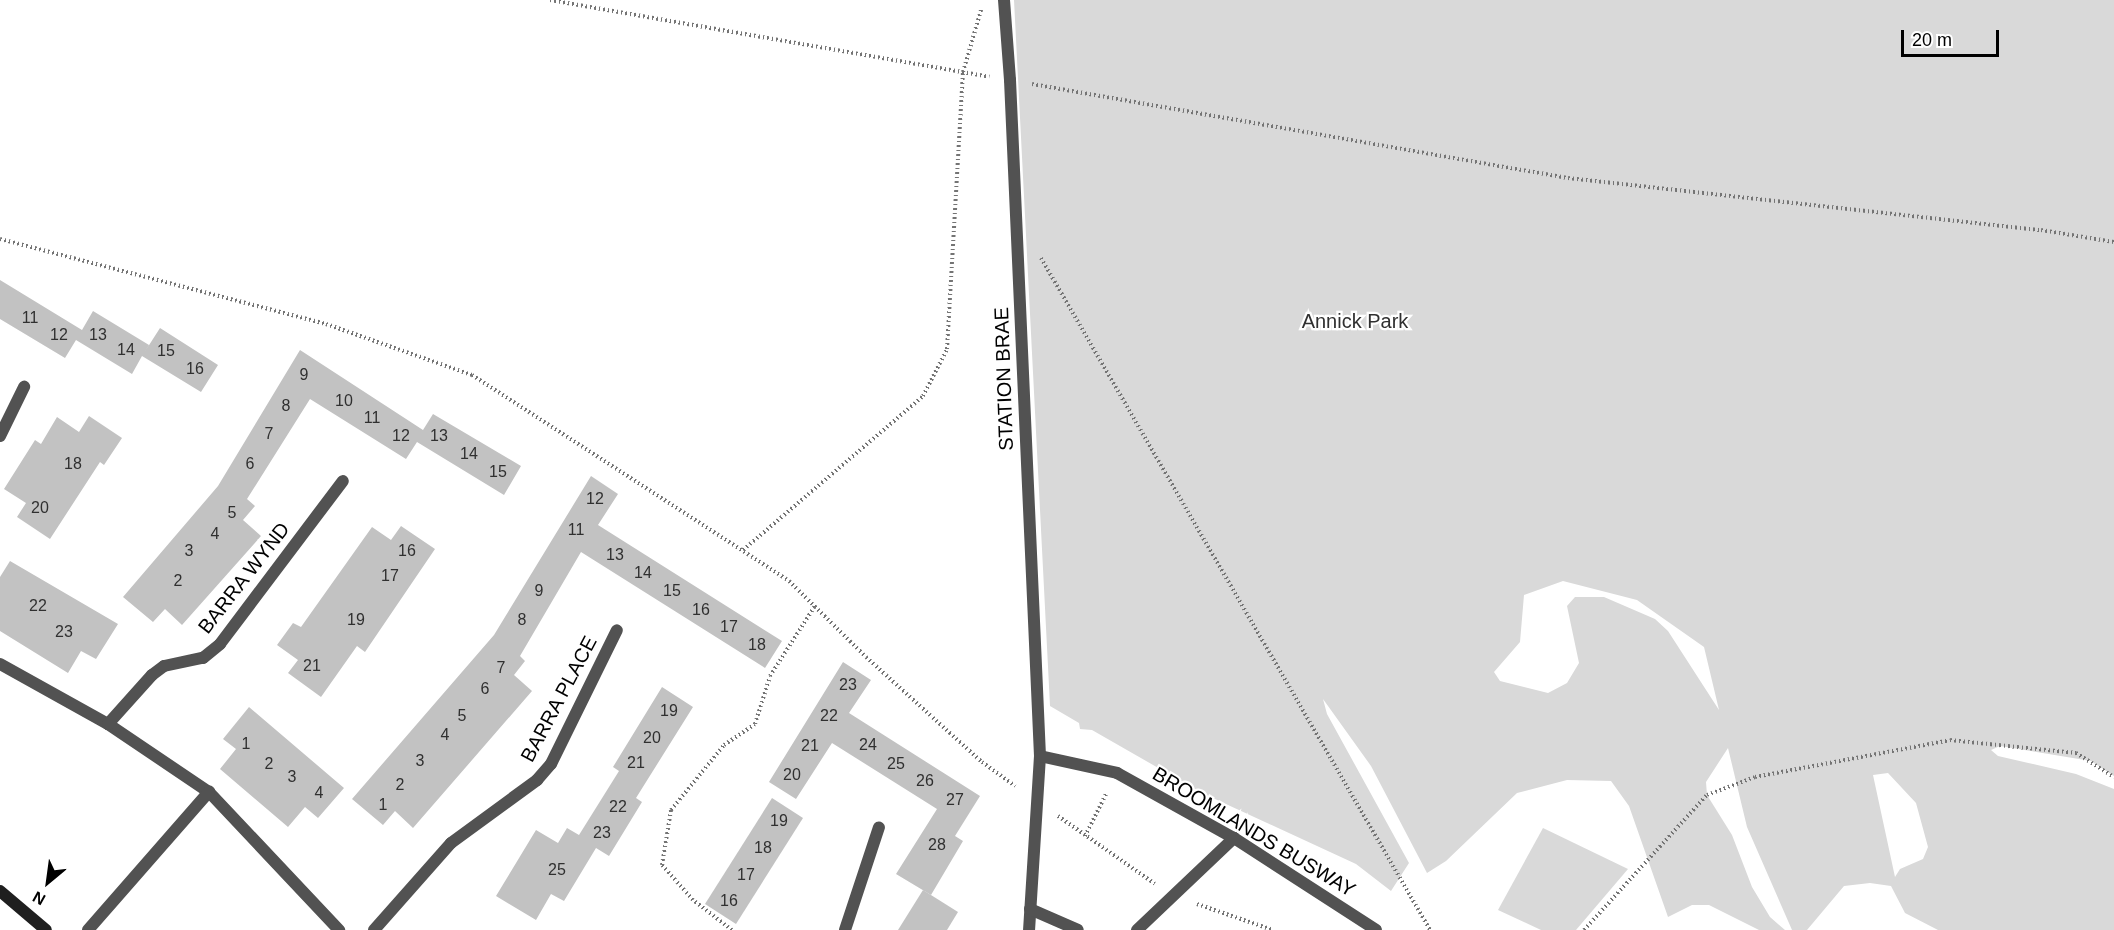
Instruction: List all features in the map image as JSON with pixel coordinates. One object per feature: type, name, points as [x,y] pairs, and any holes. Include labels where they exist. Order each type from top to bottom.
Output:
[{"type":"street","name":"STATION BRAE","points":[[1004,0],[1010,80],[1040,756],[1029,930]]},
{"type":"street","points":[[0,435],[24,387]]},
{"type":"street","name":"BARRA WYND","points":[[108,724],[152,675],[164,666],[203,658],[220,644],[343,482]]},
{"type":"street","name":"BARRA PLACE","points":[[374,930],[451,843],[537,780],[551,764],[617,630]]},
{"type":"street","points":[[0,664],[108,724],[208,792],[339,930]]},
{"type":"street","name":"BROOMLANDS BUSWAY","points":[[1040,756],[1117,773],[1234,838],[1376,930]]},
{"type":"street","points":[[88,930],[208,792]]},
{"type":"street","points":[[845,930],[879,827]]},
{"type":"street","points":[[1137,930],[1176,897],[1234,838]]},
{"type":"street","points":[[0,891],[46,930]]},
{"type":"street","points":[[1030,909],[1078,930]]},
{"type":"path","points":[[550,0],[1568,178],[2041,230],[2114,242]]},
{"type":"path","points":[[742,550],[923,396],[947,349],[963,72],[986,0]]},
{"type":"path","points":[[1016,215],[1430,930]]},
{"type":"path","points":[[0,239],[326,324],[472,375],[789,580],[982,762],[1085,836],[1176,897],[1273,930]]},
{"type":"path","points":[[732,930],[693,900],[662,865],[671,810],[724,745],[755,724],[770,676],[815,606]]},
{"type":"path","points":[[1584,930],[1707,795],[1755,777],[1950,740],[2076,753],[2114,777]]},
{"type":"path","points":[[1085,836],[1117,773]]},
{"type":"green space","name":"Annick Park","points":[[1014,0],[2114,0],[2114,776],[2091,761],[2000,746],[1991,750],[1998,756],[2076,774],[2114,789],[2114,930],[1938,930],[1905,913],[1891,886],[1870,883],[1844,886],[1807,930],[1792,930],[1747,827],[1728,748],[1706,782],[1707,795],[1732,835],[1752,887],[1770,917],[1785,930],[1759,930],[1709,905],[1692,905],[1668,917],[1629,806],[1611,781],[1567,780],[1517,793],[1446,861],[1427,873],[1371,766],[1323,699],[1327,714],[1409,863],[1391,891],[1356,864],[1202,793],[1092,730],[1080,729],[1079,723],[1050,706]],"holes":[[[1563,581],[1637,600],[1704,647],[1719,710],[1668,631],[1655,619],[1604,597],[1575,597],[1567,606],[1579,663],[1567,683],[1548,693],[1500,681],[1494,672],[1520,642],[1524,595]],[[1888,773],[1916,803],[1928,847],[1923,859],[1900,869],[1895,877],[1873,775]]]},
{"type":"green space","points":[[1543,828],[1628,869],[1576,930],[1541,930],[1498,910]]},
{"type":"building","points":[[0,280],[82,330],[93,311],[149,345],[144,353],[160,328],[218,365],[201,392],[142,356],[132,374],[76,340],[65,358],[0,319]]},
{"type":"building","points":[[300,350],[423,430],[433,414],[521,466],[504,495],[417,442],[406,459],[310,399],[247,499],[255,506],[243,520],[261,536],[182,625],[165,609],[153,622],[123,597],[218,486]]},
{"type":"building","points":[[89,416],[122,438],[104,465],[100,462],[50,539],[17,517],[26,503],[4,489],[35,440],[41,444],[57,417],[79,432]]},
{"type":"building","points":[[591,476],[618,494],[598,525],[782,641],[765,668],[581,552],[520,656],[525,661],[514,675],[532,691],[413,828],[395,811],[383,825],[352,799],[494,635]]},
{"type":"building","points":[[401,526],[435,549],[365,652],[357,646],[321,697],[288,673],[298,660],[277,645],[293,623],[301,627],[372,527],[391,540]]},
{"type":"building","points":[[10,561],[118,624],[96,659],[81,651],[68,673],[0,631],[0,577]]},
{"type":"building","points":[[843,662],[871,680],[849,713],[980,796],[955,836],[963,841],[931,895],[896,874],[937,809],[832,743],[796,799],[769,782]]},
{"type":"building","points":[[662,687],[693,707],[636,798],[642,802],[609,856],[596,848],[564,901],[551,894],[536,920],[496,896],[536,830],[558,843],[567,828],[579,835],[619,771],[613,767]]},
{"type":"building","points":[[249,707],[344,788],[318,818],[305,807],[288,827],[220,769],[236,749],[223,739]]},
{"type":"building","points":[[772,798],[803,818],[736,924],[705,904]]},
{"type":"building","points":[[923,890],[958,912],[947,930],[898,930]]}]
